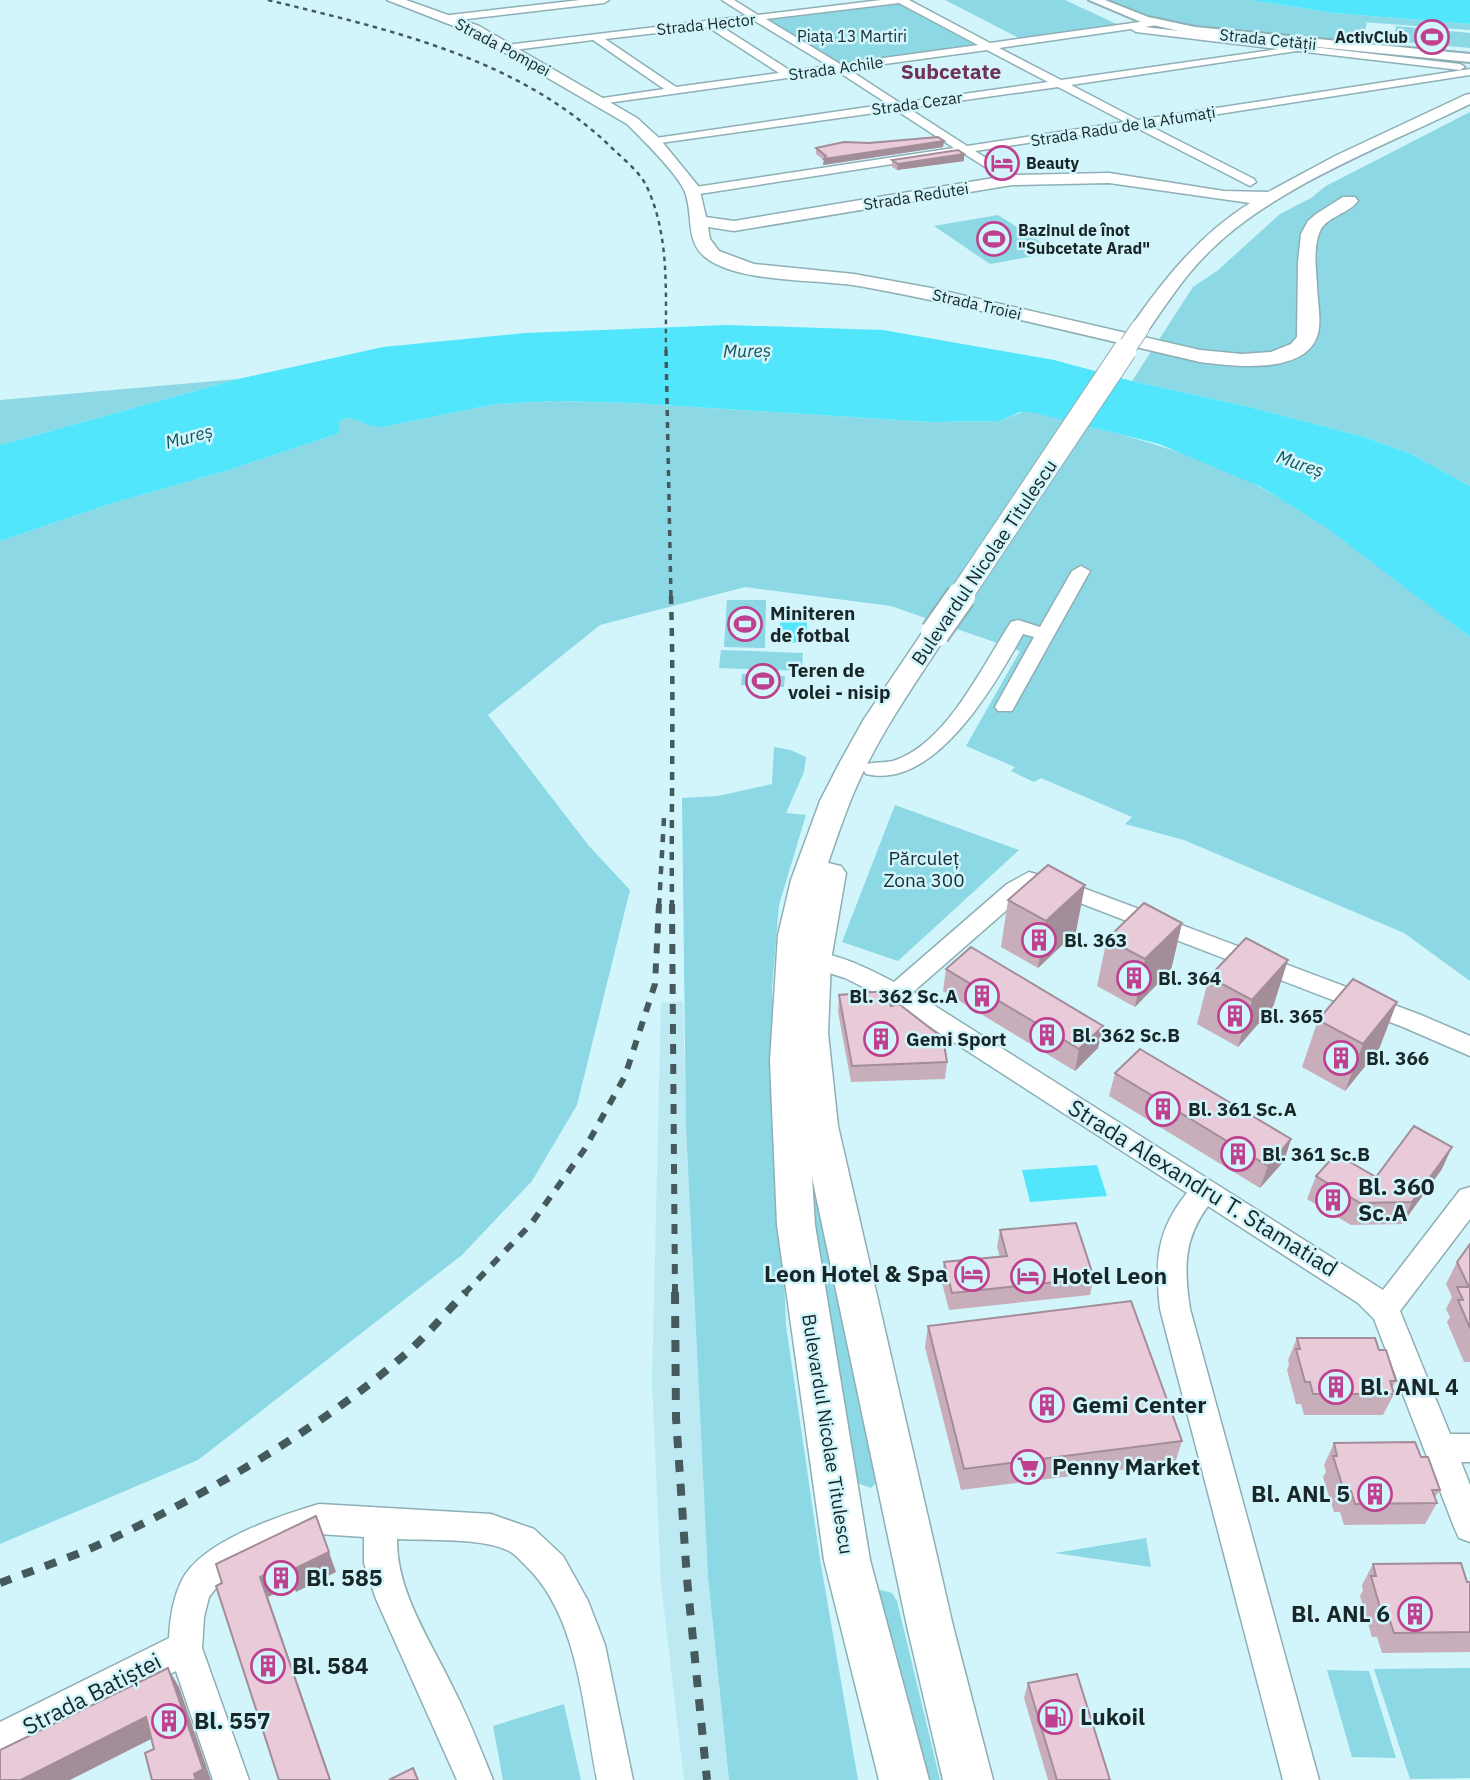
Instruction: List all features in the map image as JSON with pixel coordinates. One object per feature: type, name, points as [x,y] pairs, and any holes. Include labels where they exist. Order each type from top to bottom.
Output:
[{"type":"main road","name":"Strada Pompei","points":[[393,0],[450,18],[572,85]]},
{"type":"main road","name":"Strada Troiei","points":[[572,85],[632,121],[653,141],[693,191],[701,240],[713,255],[753,270],[895,287],[1174,351],[1224,359],[1281,357],[1302,346],[1307,338],[1308,236],[1319,220],[1342,208],[1335,188]]},
{"type":"main road","name":"Bulevardul Nicolae Titulescu","points":[[893,1769],[847,1560],[796,1225],[788,1061],[794,935],[807,880],[835,801],[878,719],[944,635],[1146,329],[1171,283],[1202,248],[1247,213],[1470,98]]},
{"type":"main road","points":[[1335,188],[1470,104]]},
{"type":"main road","name":"Strada Redutei","points":[[700,221],[722,226],[746,225],[1012,180],[1069,177],[1122,179],[1217,196]]},
{"type":"main road","name":"Bulevardul Nicolae Titulescu","points":[[1146,329],[1212,252],[1242,227],[1301,189],[1335,188]]},
{"type":"main road","points":[[1217,196],[1242,200],[1274,197]]},
{"type":"main road","points":[[1217,196],[1236,204],[1247,213]]},
{"type":"main road","name":"Bulevardul Nicolae Titulescu","points":[[944,635],[854,805],[825,887],[815,960],[813,1056],[824,1153],[930,1626],[968,1780]]},
{"type":"street","points":[[450,18],[604,0]]},
{"type":"street","points":[[727,0],[838,67],[1012,180]]},
{"type":"street","points":[[902,0],[1250,182]]},
{"type":"street","name":"Strada Hector","points":[[506,48],[902,0]]},
{"type":"street","name":"Strada Cetății","points":[[1095,0],[1154,23],[1195,31],[1299,45],[1470,59]]},
{"type":"street","points":[[709,23],[788,74]]},
{"type":"street","name":"Strada Achile","points":[[600,100],[1154,23]]},
{"type":"street","points":[[1131,28],[1435,62],[1470,71]]},
{"type":"street","points":[[595,37],[673,90]]},
{"type":"street","name":"Strada Cezar","points":[[653,141],[1061,83],[1299,45]]},
{"type":"street","name":"Strada Radu de la Afumați","points":[[693,191],[1470,71]]},
{"type":"street","points":[[1005,707],[1081,571]]},
{"type":"street","points":[[873,769],[901,765],[932,745],[964,711],[1018,626],[1045,634]]},
{"type":"street","points":[[896,993],[1015,889],[1029,880],[1075,893],[1412,1021],[1470,1047]]},
{"type":"street","name":"Strada Alexandru T. Stamatiad","points":[[815,960],[853,972],[896,993],[1345,1278],[1384,1310],[1455,1448],[1470,1527]]},
{"type":"street","points":[[1205,1190],[1177,1229],[1172,1246],[1170,1273],[1175,1309],[1301,1780]]},
{"type":"street","points":[[1384,1310],[1470,1198]]},
{"type":"street","points":[[231,1780],[185,1648],[187,1617],[195,1589],[208,1572],[228,1559],[287,1529],[319,1519],[491,1529],[522,1540],[551,1567],[571,1601],[588,1645],[615,1780]]},
{"type":"street","points":[[381,1522],[380,1563],[393,1599],[448,1715],[475,1780]]},
{"type":"street","name":"Strada Batiștei","points":[[0,1741],[185,1648]]},
{"type":"shaded area","points":[[683,1001],[686,1127],[708,1577],[729,1780],[684,1780],[661,1584],[652,1383],[661,1003]]},
{"type":"green space","points":[[945,0],[1065,0],[1121,26],[1021,39]]},
{"type":"green space","points":[[1105,0],[1250,0],[1334,13],[1470,24],[1470,30],[1362,22],[1367,23],[1362,43],[1470,52],[1470,56],[1204,29],[1152,18]]},
{"type":"green space","name":"Piața 13 Martiri","points":[[902,3],[979,45],[842,65],[769,20]]},
{"type":"green space","name":"ActivClub","points":[[1396,26],[1470,33],[1470,48],[1393,41]]},
{"type":"green space","points":[[1470,112],[1470,486],[1409,453],[1361,436],[1132,381],[1193,287],[1217,271],[1280,214],[1311,198],[1326,186]]},
{"type":"green space","name":"Bazinul de înot \"Subcetate Arad\"","points":[[998,215],[1056,252],[990,264],[934,226]]},
{"type":"green space","points":[[238,379],[0,445],[0,400]]},
{"type":"green space","points":[[554,401],[632,403],[929,422],[1000,421],[1025,411],[1042,413],[1158,445],[1203,461],[1258,486],[1322,524],[1470,637],[1470,981],[1404,933],[1184,840],[1125,824],[1132,817],[1041,778],[1034,782],[1011,771],[1015,767],[966,746],[1020,651],[891,606],[745,587],[600,625],[488,715],[589,846],[630,890],[577,1105],[532,1181],[462,1255],[198,1460],[0,1544],[0,541],[334,435],[338,423],[345,418],[382,427],[496,404]]},
{"type":"green space","name":"Miniteren de fotbal","points":[[727,600],[766,600],[765,648],[724,647]]},
{"type":"green space","points":[[721,650],[803,653],[802,671],[719,668]]},
{"type":"green space","name":"Teren de volei - nisip","points":[[742,674],[785,676],[784,687],[741,685]]},
{"type":"green space","points":[[774,747],[806,757],[804,772],[786,813],[806,815],[779,905],[772,988],[786,1325],[820,1559],[858,1780],[729,1780],[708,1577],[686,1127],[682,798],[718,796],[772,784]]},
{"type":"green space","name":"Părculeț Zona 300","points":[[895,805],[1019,850],[898,961],[842,942]]},
{"type":"green space","points":[[818,1200],[881,1478],[871,1488],[857,1483],[810,1202]]},
{"type":"green space","points":[[1146,1538],[1151,1567],[1055,1553]]},
{"type":"green space","points":[[881,1590],[892,1593],[897,1601],[940,1780],[928,1780],[878,1594]]},
{"type":"green space","points":[[1470,1668],[1470,1778],[1410,1779],[1374,1669]]},
{"type":"green space","points":[[1327,1670],[1369,1671],[1396,1758],[1352,1757]]},
{"type":"green space","points":[[564,1704],[581,1780],[503,1780],[493,1726]]},
{"type":"water","points":[[1250,0],[1470,0],[1470,24],[1334,13]]},
{"type":"water","name":"Mureș","points":[[727,325],[883,330],[1054,360],[1361,436],[1409,453],[1470,486],[1470,637],[1327,528],[1261,487],[1159,444],[1031,412],[1020,412],[1000,421],[929,422],[632,403],[554,401],[496,404],[382,427],[345,418],[338,423],[340,432],[334,435],[0,541],[0,445],[238,379],[383,347],[525,333]]},
{"type":"water","points":[[781,610],[807,611],[807,643],[779,642]]},
{"type":"water","points":[[1097,1165],[1107,1196],[1030,1202],[1022,1170]]},
{"type":"building","points":[[938,137],[944,141],[824,159],[826,156],[816,148],[844,142],[869,143]]},
{"type":"building","points":[[958,150],[964,154],[898,164],[892,160]]},
{"type":"building","points":[[1048,865],[1085,885],[1046,921],[1008,900]]},
{"type":"building","points":[[1144,903],[1182,923],[1145,959],[1107,939]]},
{"type":"building","points":[[1246,938],[1288,960],[1252,1000],[1209,977]]},
{"type":"building","points":[[971,947],[1103,1026],[1079,1049],[946,969]]},
{"type":"building","points":[[1353,979],[1397,1002],[1363,1044],[1318,1020]]},
{"type":"building","name":"Gemi Sport","points":[[886,991],[891,1006],[899,1004],[943,1038],[947,1062],[852,1066],[839,995]]},
{"type":"building","points":[[1140,1049],[1291,1139],[1268,1166],[1115,1073]]},
{"type":"building","points":[[1414,1126],[1452,1147],[1412,1202],[1360,1203],[1316,1176],[1336,1154],[1376,1177]]},
{"type":"building","name":"Hotel Leon","points":[[1076,1223],[1094,1278],[952,1293],[944,1262],[1007,1256],[1000,1230]]},
{"type":"building","points":[[1470,1244],[1470,1328],[1458,1300],[1463,1300],[1457,1287],[1469,1287],[1457,1262]]},
{"type":"building","name":"Gemi Center","points":[[1131,1301],[1182,1441],[964,1469],[928,1326]]},
{"type":"building","points":[[1297,1338],[1375,1338],[1379,1350],[1386,1350],[1396,1381],[1390,1381],[1394,1394],[1313,1394],[1310,1382],[1305,1382],[1296,1349],[1300,1349]]},
{"type":"building","points":[[1415,1442],[1421,1457],[1428,1457],[1440,1490],[1432,1490],[1437,1503],[1355,1504],[1351,1491],[1344,1491],[1333,1456],[1337,1456],[1334,1443]]},
{"type":"building","points":[[316,1516],[329,1552],[288,1572],[286,1565],[260,1577],[330,1780],[279,1780],[216,1586],[222,1583],[216,1564]]},
{"type":"building","points":[[1461,1563],[1467,1582],[1470,1582],[1470,1632],[1394,1633],[1389,1618],[1383,1618],[1371,1576],[1376,1576],[1373,1564]]},
{"type":"building","points":[[168,1668],[203,1769],[194,1774],[196,1780],[152,1780],[145,1753],[154,1749],[146,1717],[21,1780],[0,1780],[0,1750]]},
{"type":"building","name":"Lukoil","points":[[1077,1674],[1110,1780],[1057,1780],[1028,1683]]},
{"type":"building","points":[[413,1768],[418,1780],[389,1780]]},
{"type":"railway","points":[[268,0],[405,36],[493,69],[534,90],[573,115],[610,146],[643,180],[660,225],[665,267],[666,350]]},
{"type":"railway","points":[[666,350],[671,598]]},
{"type":"railway","points":[[671,596],[672,904]]},
{"type":"railway","points":[[659,906],[664,818]]},
{"type":"railway","points":[[464,1294],[531,1224],[584,1150],[625,1076],[655,984],[659,904]]},
{"type":"railway","points":[[672,904],[675,1294]]},
{"type":"railway","points":[[0,1583],[109,1540],[187,1501],[266,1455],[378,1377],[417,1343],[466,1292]]},
{"type":"railway","points":[[675,1292],[676,1418],[687,1579],[707,1780]]},
{"type":"place","name":"ActivClub","points":[[1432,37]]},
{"type":"place","name":"Beauty","points":[[1002,163]]},
{"type":"place","name":"Bazinul de înot \"Subcetate Arad\"","points":[[994,239]]},
{"type":"place","name":"Miniteren de fotbal","points":[[745,624]]},
{"type":"place","name":"Teren de volei - nisip","points":[[763,681]]},
{"type":"place","name":"Bl. 363","points":[[1039,940]]},
{"type":"place","name":"Bl. 364","points":[[1134,978]]},
{"type":"place","name":"Bl. 362 Sc.A","points":[[982,996]]},
{"type":"place","name":"Bl. 365","points":[[1235,1016]]},
{"type":"place","name":"Bl. 362 Sc.B","points":[[1047,1035]]},
{"type":"place","name":"Gemi Sport","points":[[881,1039]]},
{"type":"place","name":"Bl. 366","points":[[1341,1058]]},
{"type":"place","name":"Bl. 361 Sc.A","points":[[1163,1109]]},
{"type":"place","name":"Bl. 361 Sc.B","points":[[1238,1154]]},
{"type":"place","name":"Bl. 360 Sc.A","points":[[1333,1200]]},
{"type":"place","name":"Leon Hotel & Spa","points":[[972,1274]]},
{"type":"place","name":"Hotel Leon","points":[[1028,1276]]},
{"type":"place","name":"Bl. ANL 4","points":[[1336,1387]]},
{"type":"place","name":"Gemi Center","points":[[1047,1405]]},
{"type":"place","name":"Penny Market","points":[[1028,1467]]},
{"type":"place","name":"Bl. ANL 5","points":[[1375,1494]]},
{"type":"place","name":"Bl. 585","points":[[281,1578]]},
{"type":"place","name":"Bl. ANL 6","points":[[1415,1614]]},
{"type":"place","name":"Bl. 584","points":[[268,1666]]},
{"type":"place","name":"Lukoil","points":[[1055,1717]]},
{"type":"place","name":"Bl. 557","points":[[169,1721]]},
{"type":"district","name":"Subcetate","points":[[951,72]]}]
